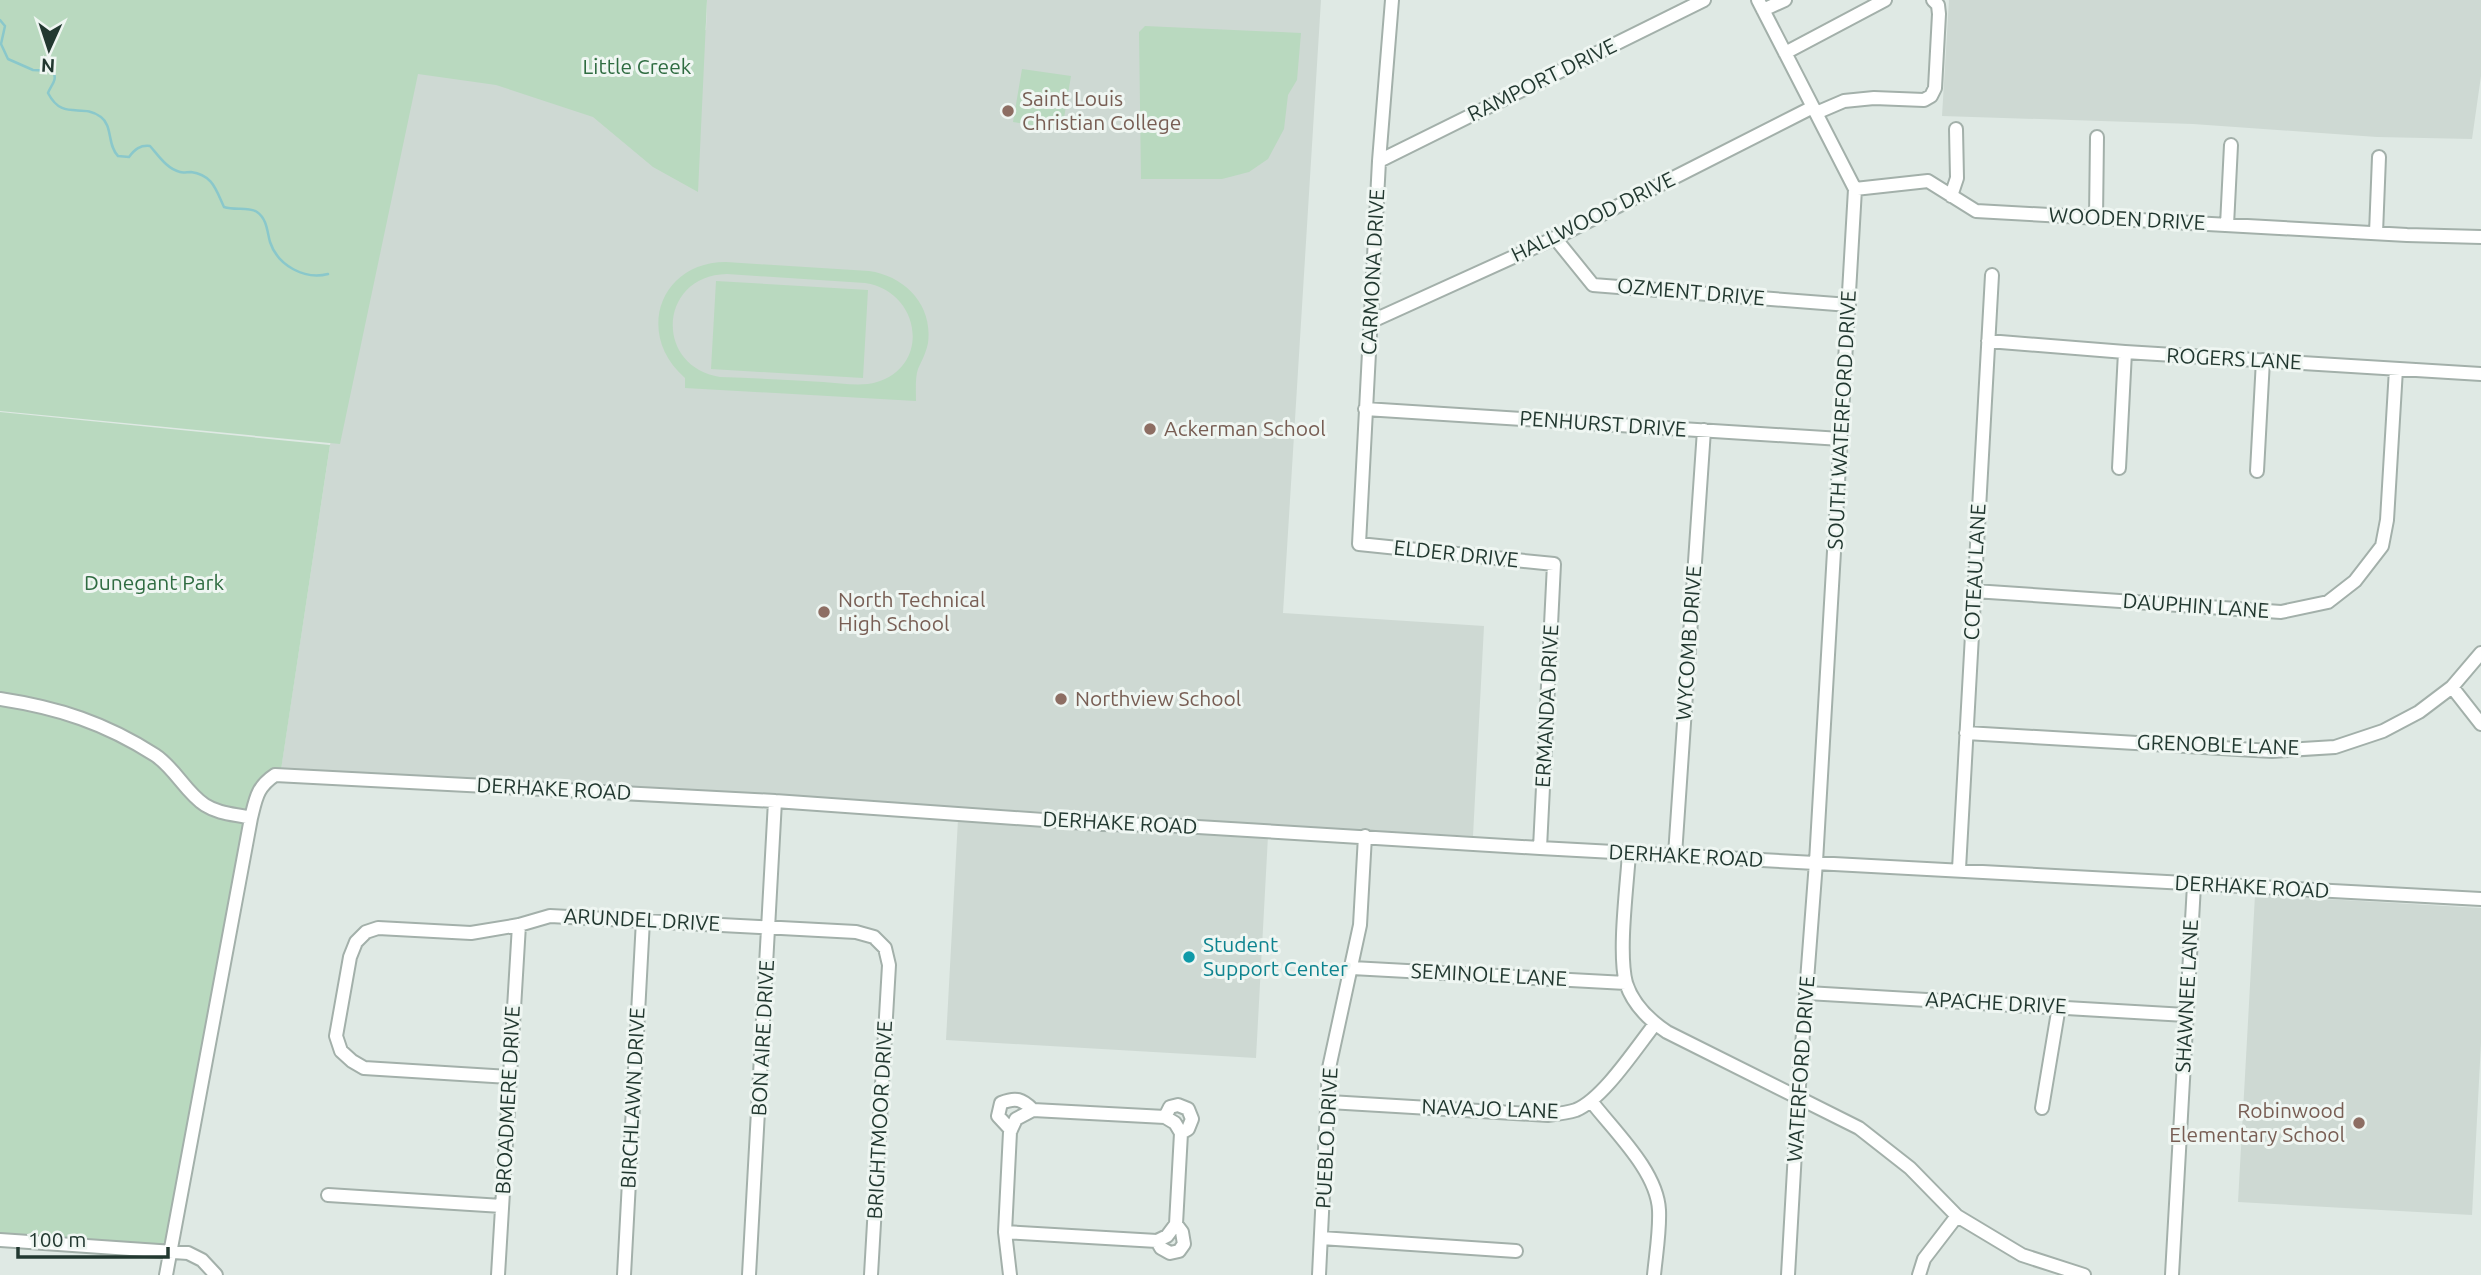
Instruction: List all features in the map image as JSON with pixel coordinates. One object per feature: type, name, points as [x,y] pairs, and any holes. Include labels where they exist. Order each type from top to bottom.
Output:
[{"type":"street","name":"CARMONA DRIVE","points":[[1359,544],[1379,161],[1392,0]]},
{"type":"street","name":"RAMPORT DRIVE","points":[[1379,161],[1704,0]]},
{"type":"street","points":[[1785,0],[1761,5],[1856,189]]},
{"type":"street","points":[[1785,53],[1885,0]]},
{"type":"street","name":"HALLWOOD DRIVE","points":[[1370,322],[1555,238],[1815,110],[1844,101],[1924,100],[1931,96],[1935,88],[1939,14],[1938,5],[1933,0]]},
{"type":"street","points":[[1951,196],[1957,178],[1956,129]]},
{"type":"street","points":[[2096,137],[2096,218]]},
{"type":"street","points":[[2227,225],[2231,145]]},
{"type":"street","points":[[2376,233],[2379,157]]},
{"type":"street","name":"WOODEN DRIVE","points":[[1856,189],[1928,181],[1976,211],[2481,237]]},
{"type":"street","name":"SOUTH WATERFORD DRIVE","points":[[1816,862],[1856,189]]},
{"type":"street","name":"OZMENT DRIVE","points":[[1555,238],[1592,285],[1849,305]]},
{"type":"street","name":"COTEAU LANE","points":[[1959,869],[1992,275]]},
{"type":"street","name":"ROGERS LANE","points":[[1988,341],[2481,374]]},
{"type":"street","points":[[2119,468],[2125,352]]},
{"type":"street","points":[[2257,471],[2263,360]]},
{"type":"street","name":"DAUPHIN LANE","points":[[1974,591],[2281,612],[2328,601],[2355,582],[2382,546],[2387,520],[2396,369]]},
{"type":"street","name":"PENHURST DRIVE","points":[[1365,409],[1841,439]]},
{"type":"street","name":"WYCOMB DRIVE","points":[[1675,855],[1704,430]]},
{"type":"street","name":"ELDER DRIVE","points":[[1359,544],[1554,564]]},
{"type":"street","name":"ERMANDA DRIVE","points":[[1540,848],[1554,564]]},
{"type":"street","name":"GRENOBLE LANE","points":[[1966,733],[2272,751],[2335,747],[2383,731],[2419,712],[2452,687],[2481,653]]},
{"type":"street","points":[[2452,687],[2481,723]]},
{"type":"street","points":[[0,699],[43,705],[101,726],[156,755],[203,804],[221,813],[251,818]]},
{"type":"street","name":"DERHAKE ROAD","points":[[166,1275],[251,818],[258,792],[264,782],[275,775],[775,801],[1100,824],[1165,825],[1629,853],[1959,869],[2194,885],[2481,899]]},
{"type":"street","name":"BON AIRE DRIVE","points":[[749,1275],[775,801]]},
{"type":"street","name":"PUEBLO DRIVE","points":[[1319,1275],[1329,1068],[1360,925],[1365,836]]},
{"type":"street","points":[[1629,853],[1623,960],[1626,983],[1643,1012],[1655,1024],[1859,1128],[1910,1168],[1957,1216],[2022,1255],[2084,1275]]},
{"type":"street","name":"WATERFORD DRIVE","points":[[1788,1275],[1816,862]]},
{"type":"street","name":"SHAWNEE LANE","points":[[2172,1275],[2194,885]]},
{"type":"street","name":"ARUNDEL DRIVE","points":[[509,1077],[364,1068],[352,1061],[341,1051],[336,1035],[350,957],[356,942],[366,932],[378,928],[471,933],[519,925],[550,916],[643,920],[856,932],[874,937],[885,948],[889,965]]},
{"type":"street","name":"BIRCHLAWN DRIVE","points":[[624,1275],[643,920]]},
{"type":"street","name":"BROADMERE DRIVE","points":[[498,1275],[519,925]]},
{"type":"street","name":"BRIGHTMOOR DRIVE","points":[[871,1275],[889,965]]},
{"type":"street","name":"SEMINOLE LANE","points":[[1352,968],[1626,983]]},
{"type":"street","name":"APACHE DRIVE","points":[[1807,993],[2186,1015]]},
{"type":"street","points":[[2042,1108],[2059,1006]]},
{"type":"street","name":"NAVAJO LANE","points":[[1329,1101],[1548,1115],[1577,1109],[1601,1092],[1655,1024]]},
{"type":"street","points":[[1005,1231],[1157,1241],[1167,1236],[1176,1224],[1181,1133],[1175,1124],[1165,1117],[1033,1110],[1007,1128],[998,1116],[1002,1103],[1013,1098],[1024,1101],[1033,1110]]},
{"type":"street","points":[[1591,1101],[1646,1171],[1654,1188],[1659,1209],[1654,1275]]},
{"type":"street","points":[[1165,1117],[1170,1107],[1178,1105],[1188,1109],[1192,1119],[1188,1129],[1181,1133]]},
{"type":"street","points":[[1010,1275],[1005,1231],[1014,1125]]},
{"type":"street","points":[[328,1195],[502,1206]]},
{"type":"street","points":[[1919,1275],[1924,1259],[1957,1216]]},
{"type":"street","points":[[1157,1241],[1161,1248],[1170,1253],[1179,1251],[1184,1244],[1182,1232],[1176,1224]]},
{"type":"street","points":[[1321,1238],[1516,1251]]},
{"type":"street","points":[[0,1240],[188,1253],[202,1261],[216,1275]]},
{"type":"shaded area","points":[[707,0],[1321,0],[1283,613],[1484,626],[1473,836],[297,770],[264,774],[281,769],[330,445],[409,47],[706,30]]},
{"type":"shaded area","points":[[1949,0],[2481,0],[2481,76],[2472,139],[2377,137],[2193,124],[1942,116]]},
{"type":"shaded area","points":[[958,819],[1268,836],[1256,1058],[946,1040]]},
{"type":"shaded area","name":"Robinwood Elementary School","points":[[2255,895],[2481,908],[2481,1043],[2472,1215],[2238,1202]]},
{"type":"green space","name":"Little Creek","points":[[0,0],[707,0],[698,192],[653,167],[593,117],[496,85],[418,74],[340,444],[0,411]]},
{"type":"green space","points":[[1145,26],[1301,33],[1297,80],[1288,95],[1284,129],[1268,159],[1249,172],[1222,179],[1141,179],[1139,32]]},
{"type":"green space","points":[[1022,69],[1071,76],[1062,130],[1013,122]]},
{"type":"green space","points":[[726,262],[869,271],[894,279],[905,286],[921,305],[928,329],[927,347],[917,373],[916,401],[685,388],[685,378],[670,361],[661,342],[658,322],[670,287],[684,274],[703,265]],"holes":[[[727,274],[865,283],[884,289],[898,299],[907,313],[912,329],[912,345],[906,360],[895,373],[877,382],[851,384],[720,377],[698,369],[683,356],[675,340],[673,322],[677,304],[688,289],[704,278]]]},
{"type":"green space","points":[[716,281],[868,290],[863,378],[711,369]]},
{"type":"green space","name":"Dunegant Park","points":[[0,412],[330,445],[281,770],[261,778],[249,797],[168,1237],[162,1245],[0,1234]]},
{"type":"waterway","points":[[0,20],[5,26],[1,44],[8,59],[33,70],[53,71],[54,80],[48,93],[54,102],[66,109],[87,111],[101,117],[107,125],[112,147],[118,156],[129,157],[138,148],[150,146],[171,168],[204,176],[213,184],[224,207],[250,209],[260,215],[265,222],[274,251],[286,264],[310,275],[328,274]]},
{"type":"place","name":"Saint Louis Christian College","points":[[1008,111]]},
{"type":"place","name":"Ackerman School","points":[[1150,429]]},
{"type":"place","name":"North Technical High School","points":[[824,612]]},
{"type":"place","name":"Northview School","points":[[1061,699]]},
{"type":"place","name":"Student Support Center","points":[[1189,957]]},
{"type":"place","name":"Robinwood Elementary School","points":[[2359,1123]]}]
